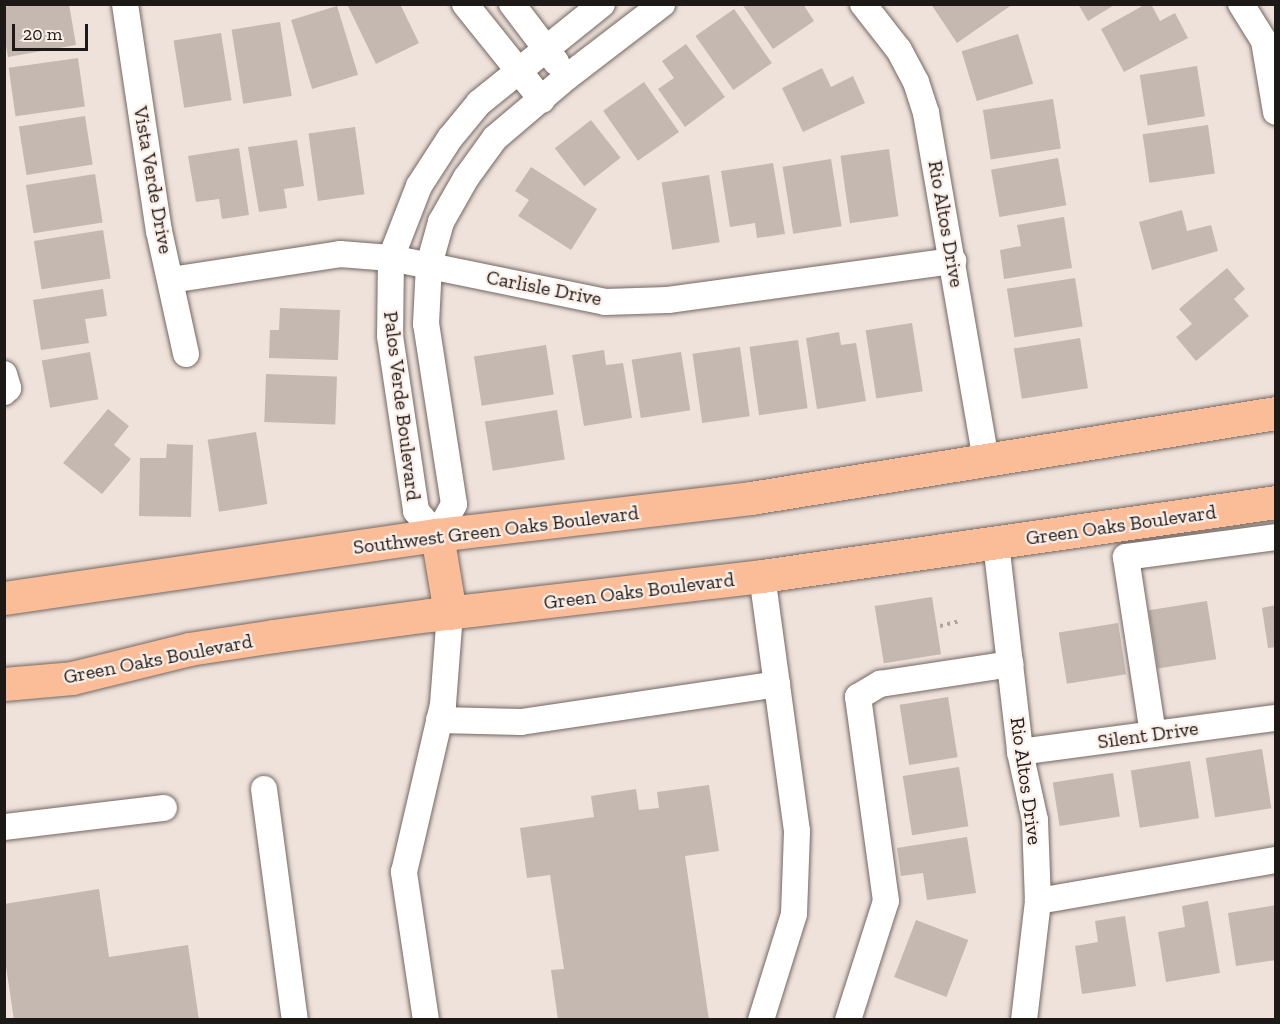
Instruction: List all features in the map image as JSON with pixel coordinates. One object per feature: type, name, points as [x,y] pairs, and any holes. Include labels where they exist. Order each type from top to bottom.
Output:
[{"type":"main road","points":[[986,459],[1275,413]]},
{"type":"main road","name":"Southwest Green Oaks Boulevard","points":[[4,598],[437,535],[751,498],[986,459]]},
{"type":"main road","name":"Green Oaks Boulevard","points":[[4,684],[72,678],[189,650],[450,613],[762,576],[1275,502]]},
{"type":"main road","points":[[437,535],[450,613]]},
{"type":"street","name":"Vista Verde Drive","points":[[124,4],[159,231],[186,354]]},
{"type":"street","points":[[465,4],[516,71],[542,100]]},
{"type":"street","points":[[512,4],[567,77]]},
{"type":"street","name":"Palos Verde Boulevard","points":[[602,4],[479,103],[450,138],[418,186],[391,258],[390,336],[416,511],[437,535],[454,504],[426,324],[429,265],[441,222],[466,178],[495,138],[567,77],[662,4]]},
{"type":"street","name":"Rio Altos Drive","points":[[863,4],[899,50],[916,82],[926,113],[986,459]]},
{"type":"street","points":[[1241,4],[1264,41],[1275,112]]},
{"type":"street","name":"Carlisle Drive","points":[[171,280],[340,254],[391,258],[605,302],[668,300],[953,261]]},
{"type":"street","points":[[4,374],[8,388],[4,392]]},
{"type":"street","points":[[1153,734],[1126,557],[1275,537]]},
{"type":"street","name":"Rio Altos Drive","points":[[996,543],[1020,752],[1035,820],[1038,901],[1024,1020]]},
{"type":"street","points":[[761,1020],[794,914],[797,831],[762,576]]},
{"type":"street","points":[[426,1020],[404,872],[439,720],[447,665],[450,613]]},
{"type":"street","points":[[848,1020],[886,901],[858,697],[880,684],[1010,664]]},
{"type":"street","points":[[439,720],[521,722],[777,684]]},
{"type":"street","name":"Silent Drive","points":[[1020,752],[1275,718]]},
{"type":"street","points":[[264,789],[295,1020]]},
{"type":"street","points":[[4,826],[164,808]]},
{"type":"street","points":[[1038,901],[1275,860]]},
{"type":"path","points":[[940,626],[960,621]]},
{"type":"building","points":[[18,4],[69,4],[76,45],[8,57],[4,35],[4,7]]},
{"type":"building","points":[[347,4],[400,4],[419,43],[376,64]]},
{"type":"building","points":[[742,4],[803,4],[814,21],[773,49]]},
{"type":"building","points":[[931,4],[1013,4],[957,43]]},
{"type":"building","points":[[1078,4],[1116,4],[1088,21]]},
{"type":"building","points":[[1146,4],[1151,4],[1160,21],[1175,13],[1188,38],[1124,72],[1101,29]]},
{"type":"building","points":[[337,6],[358,75],[312,89],[291,20]]},
{"type":"building","points":[[734,9],[772,63],[733,90],[695,36]]},
{"type":"building","points":[[280,22],[292,96],[243,104],[232,30]]},
{"type":"building","points":[[221,33],[232,100],[184,108],[174,41]]},
{"type":"building","points":[[1018,34],[1033,84],[977,101],[962,51]]},
{"type":"building","points":[[686,44],[725,97],[685,127],[658,89],[674,78],[662,61]]},
{"type":"building","points":[[78,58],[85,107],[16,116],[9,68]]},
{"type":"building","points":[[1197,66],[1205,116],[1148,125],[1140,75]]},
{"type":"building","points":[[822,68],[831,87],[853,76],[865,103],[803,132],[782,88]]},
{"type":"building","points":[[644,82],[679,132],[638,161],[603,111]]},
{"type":"building","points":[[1053,99],[1061,148],[991,159],[983,110]]},
{"type":"building","points":[[85,116],[93,164],[26,175],[19,126]]},
{"type":"building","points":[[591,120],[621,158],[584,186],[555,148]]},
{"type":"building","points":[[1208,125],[1215,174],[1149,183],[1143,134]]},
{"type":"building","points":[[355,127],[364,194],[318,201],[308,134]]},
{"type":"building","points":[[297,140],[304,186],[284,189],[287,208],[259,212],[248,147]]},
{"type":"building","points":[[239,148],[249,215],[222,219],[219,199],[196,202],[188,156]]},
{"type":"building","points":[[889,149],[898,216],[850,223],[840,156]]},
{"type":"building","points":[[1058,158],[1066,205],[999,217],[991,170]]},
{"type":"building","points":[[831,159],[842,226],[793,234],[783,167]]},
{"type":"building","points":[[773,163],[785,234],[757,238],[755,223],[730,227],[721,171]]},
{"type":"building","points":[[531,167],[597,209],[571,250],[518,216],[529,200],[515,191]]},
{"type":"building","points":[[95,174],[103,222],[34,233],[26,185]]},
{"type":"building","points":[[709,175],[720,242],[672,250],[662,183]]},
{"type":"building","points":[[1182,210],[1187,231],[1211,225],[1218,251],[1152,270],[1139,222]]},
{"type":"building","points":[[1064,217],[1072,268],[1004,279],[1000,250],[1021,246],[1017,225]]},
{"type":"building","points":[[103,230],[111,278],[42,289],[34,241]]},
{"type":"building","points":[[1227,268],[1245,289],[1234,299],[1249,316],[1196,361],[1176,337],[1192,324],[1179,309]]},
{"type":"building","points":[[1075,278],[1083,326],[1015,337],[1007,289]]},
{"type":"building","points":[[103,289],[107,316],[85,319],[89,343],[41,350],[33,300]]},
{"type":"building","points":[[280,308],[340,310],[338,360],[269,358],[270,330],[279,330]]},
{"type":"building","points":[[912,323],[923,391],[876,399],[866,330]]},
{"type":"building","points":[[839,332],[841,345],[856,343],[866,401],[817,409],[806,338]]},
{"type":"building","points":[[1080,338],[1088,388],[1022,399],[1014,348]]},
{"type":"building","points":[[798,340],[808,408],[759,415],[749,347]]},
{"type":"building","points":[[546,345],[554,394],[482,406],[474,356]]},
{"type":"building","points":[[740,347],[750,416],[702,423],[692,354]]},
{"type":"building","points":[[604,350],[606,365],[623,363],[632,418],[584,426],[572,355]]},
{"type":"building","points":[[90,352],[98,399],[50,408],[42,361]]},
{"type":"building","points":[[681,352],[690,410],[641,418],[632,360]]},
{"type":"building","points":[[266,374],[337,376],[335,424],[264,422]]},
{"type":"building","points":[[108,409],[129,426],[114,445],[131,459],[102,494],[63,463]]},
{"type":"building","points":[[557,410],[565,459],[493,471],[485,421]]},
{"type":"building","points":[[256,432],[267,504],[219,512],[208,440]]},
{"type":"building","points":[[167,444],[193,445],[191,517],[139,516],[140,458],[166,458]]},
{"type":"building","points":[[932,597],[941,654],[884,663],[875,606]]},
{"type":"building","points":[[1207,601],[1216,659],[1158,669],[1149,610]]},
{"type":"building","points":[[1276,605],[1276,647],[1268,648],[1262,608]]},
{"type":"building","points":[[1118,623],[1126,674],[1067,684],[1059,632]]},
{"type":"building","points":[[948,697],[958,757],[909,765],[900,705]]},
{"type":"building","points":[[1262,749],[1271,808],[1215,817],[1206,758]]},
{"type":"building","points":[[1190,761],[1199,818],[1140,828],[1131,770]]},
{"type":"building","points":[[959,767],[968,826],[912,835],[903,776]]},
{"type":"building","points":[[1113,773],[1120,816],[1060,826],[1053,783]]},
{"type":"building","points":[[709,785],[719,851],[685,856],[709,1020],[558,1020],[551,970],[564,969],[550,875],[527,878],[520,828],[594,817],[591,796],[636,789],[639,810],[659,808],[657,792]]},
{"type":"building","points":[[967,837],[976,893],[927,900],[923,873],[901,876],[897,848]]},
{"type":"building","points":[[99,889],[109,957],[188,945],[199,1020],[14,1020],[4,953],[4,904]]},
{"type":"building","points":[[1208,901],[1220,973],[1166,982],[1158,932],[1185,927],[1182,906]]},
{"type":"building","points":[[1276,905],[1276,960],[1236,966],[1228,913]]},
{"type":"building","points":[[1125,916],[1136,986],[1082,994],[1075,946],[1098,942],[1095,921]]},
{"type":"building","points":[[916,920],[968,940],[946,997],[894,977]]}]
